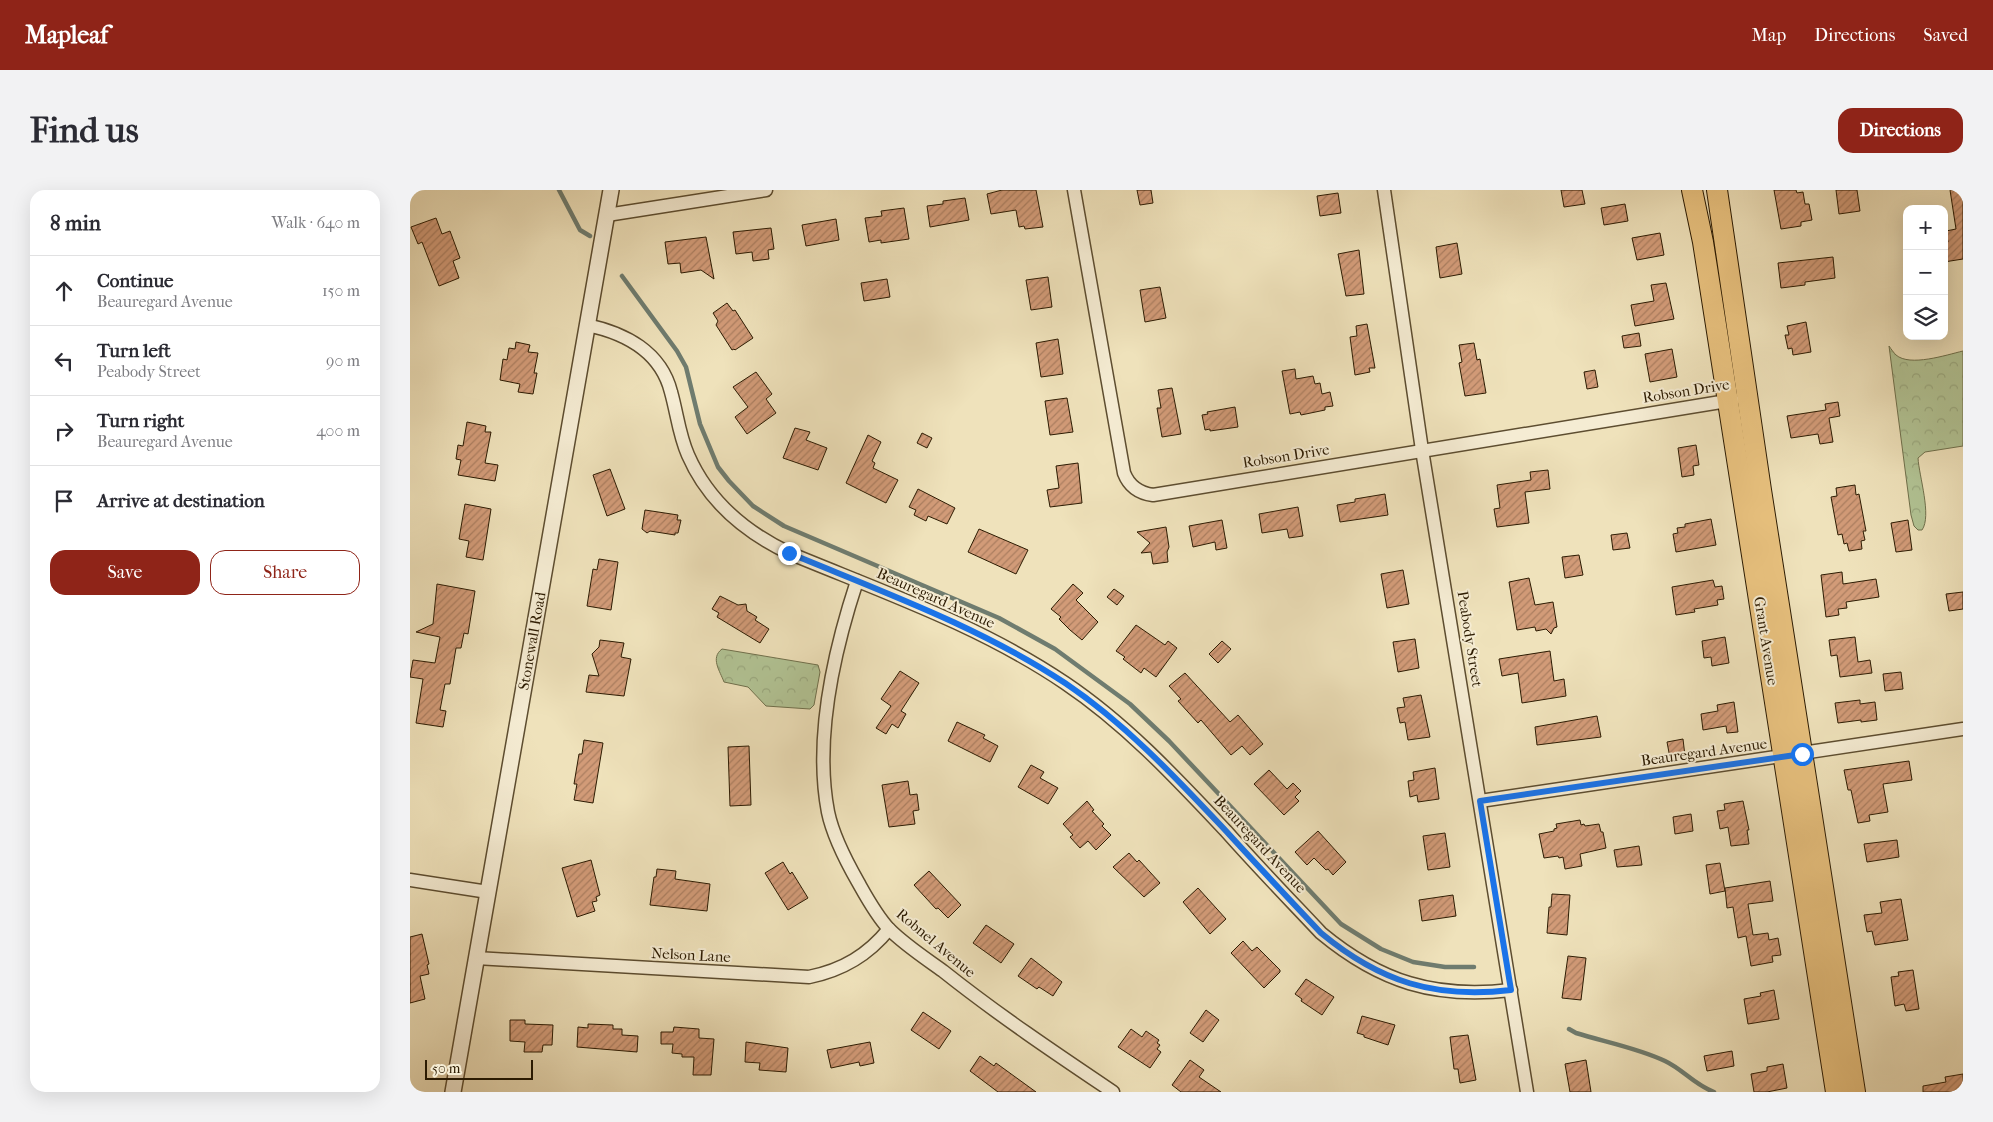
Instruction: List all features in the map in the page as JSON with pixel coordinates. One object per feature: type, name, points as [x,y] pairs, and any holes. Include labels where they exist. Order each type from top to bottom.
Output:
[{"type":"main road","name":"Grant Avenue","points":[[1692,190],[1703,242],[1728,401],[1855,1092]]},
{"type":"main road","name":"Grant Avenue","points":[[1717,190],[1748,398],[1836,1092]]},
{"type":"street","name":"Stonewall Road","points":[[453,1092],[611,190]]},
{"type":"street","points":[[606,215],[766,190]]},
{"type":"street","name":"Robson Drive","points":[[1074,190],[1124,472],[1133,488],[1143,494],[1153,495],[1748,398]]},
{"type":"street","name":"Peabody Street","points":[[1384,190],[1422,450],[1527,1092]]},
{"type":"street","name":"Beauregard Avenue","points":[[587,325],[622,335],[638,345],[658,365],[668,381],[679,431],[687,454],[709,491],[729,514],[766,542],[969,629],[1003,646],[1066,684],[1100,709],[1145,749],[1186,789],[1321,933],[1351,957],[1386,975],[1420,986],[1464,993],[1511,990]]},
{"type":"street","name":"Robnel Avenue","points":[[856,581],[831,685],[825,726],[823,764],[828,814],[850,868],[876,912],[889,929],[975,996],[1113,1092]]},
{"type":"street","name":"Beauregard Avenue","points":[[1480,801],[1963,729]]},
{"type":"street","points":[[410,880],[488,892]]},
{"type":"street","name":"Nelson Lane","points":[[476,958],[809,977],[827,973],[853,962],[870,950],[889,929]]},
{"type":"green space","points":[[1889,346],[1896,355],[1910,360],[1928,359],[1963,351],[1963,446],[1925,452],[1918,458],[1926,515],[1922,530],[1918,530],[1914,526],[1911,515]]},
{"type":"green space","points":[[722,649],[818,665],[820,672],[814,705],[810,709],[766,706],[748,687],[724,682],[716,660],[718,653]]},
{"type":"building","points":[[1002,190],[1036,190],[1043,227],[1025,229],[1024,226],[1019,227],[1016,210],[991,214],[987,194]]},
{"type":"building","points":[[1137,190],[1151,190],[1153,203],[1140,205]]},
{"type":"building","points":[[1561,190],[1582,190],[1585,204],[1564,207]]},
{"type":"building","points":[[1774,190],[1796,190],[1797,193],[1803,192],[1805,204],[1809,204],[1812,220],[1801,222],[1801,226],[1781,229]]},
{"type":"building","points":[[1836,190],[1857,190],[1860,211],[1839,214]]},
{"type":"building","points":[[1950,190],[1963,190],[1963,259],[1948,261],[1948,231],[1956,229]]},
{"type":"building","points":[[1338,193],[1341,213],[1320,216],[1317,196]]},
{"type":"building","points":[[965,198],[969,220],[930,227],[927,206],[943,204],[943,201]]},
{"type":"building","points":[[1625,204],[1628,221],[1604,225],[1601,208]]},
{"type":"building","points":[[904,208],[909,239],[881,243],[881,240],[869,242],[865,218],[882,216],[881,211]]},
{"type":"building","points":[[436,218],[442,234],[450,231],[460,258],[453,261],[459,278],[439,286],[422,242],[418,244],[411,227]]},
{"type":"building","points":[[836,219],[839,240],[806,246],[802,225]]},
{"type":"building","points":[[771,228],[774,249],[768,250],[769,259],[753,261],[752,252],[736,254],[733,232]]},
{"type":"building","points":[[1660,233],[1664,255],[1637,260],[1632,238]]},
{"type":"building","points":[[706,237],[714,279],[701,270],[681,273],[680,263],[668,264],[665,242]]},
{"type":"building","points":[[1457,243],[1462,274],[1440,278],[1436,247]]},
{"type":"building","points":[[1359,250],[1364,294],[1346,296],[1338,254]]},
{"type":"building","points":[[1833,257],[1835,278],[1805,282],[1805,285],[1781,288],[1778,263]]},
{"type":"building","points":[[1048,277],[1052,307],[1031,310],[1026,280]]},
{"type":"building","points":[[887,279],[890,297],[864,301],[861,283]]},
{"type":"building","points":[[1666,283],[1674,319],[1635,326],[1631,305],[1654,301],[1651,285]]},
{"type":"building","points":[[1160,287],[1166,318],[1145,322],[1140,290]]},
{"type":"building","points":[[727,303],[733,311],[735,310],[753,338],[735,350],[732,350],[716,325],[718,321],[713,313]]},
{"type":"building","points":[[1806,322],[1811,352],[1793,355],[1792,348],[1788,349],[1785,335],[1789,335],[1787,326]]},
{"type":"building","points":[[1367,324],[1375,368],[1369,368],[1370,372],[1355,375],[1350,337],[1357,336],[1356,326]]},
{"type":"building","points":[[1639,333],[1641,346],[1624,348],[1622,336]]},
{"type":"building","points":[[1058,339],[1063,374],[1041,377],[1036,343]]},
{"type":"building","points":[[516,342],[530,345],[528,352],[538,353],[534,373],[537,373],[533,394],[518,392],[520,384],[500,380],[503,359],[507,360],[509,348],[515,349]]},
{"type":"building","points":[[1474,343],[1477,360],[1480,359],[1486,393],[1465,396],[1459,363],[1462,362],[1459,345]]},
{"type":"building","points":[[1672,349],[1677,377],[1650,382],[1645,354]]},
{"type":"building","points":[[1295,369],[1296,379],[1313,376],[1315,384],[1320,383],[1322,394],[1330,392],[1333,406],[1325,407],[1325,410],[1301,415],[1300,412],[1290,414],[1282,371]]},
{"type":"building","points":[[1595,370],[1598,387],[1587,389],[1584,372]]},
{"type":"building","points":[[756,372],[772,394],[766,399],[776,413],[747,434],[735,417],[748,407],[733,387]]},
{"type":"building","points":[[1172,388],[1181,434],[1162,437],[1157,408],[1161,408],[1158,390]]},
{"type":"building","points":[[1067,398],[1073,432],[1050,435],[1045,401]]},
{"type":"building","points":[[1838,402],[1840,416],[1829,418],[1833,442],[1820,444],[1818,434],[1791,438],[1787,416],[1826,410],[1825,404]]},
{"type":"building","points":[[1235,407],[1238,427],[1205,430],[1202,415],[1208,414],[1207,412]]},
{"type":"building","points":[[467,422],[486,426],[485,432],[491,432],[485,463],[498,465],[495,481],[458,475],[461,460],[456,459],[458,445],[463,446]]},
{"type":"building","points":[[795,428],[810,432],[806,440],[827,448],[818,470],[783,458]]},
{"type":"building","points":[[922,433],[932,438],[927,448],[917,443]]},
{"type":"building","points":[[868,435],[881,442],[872,461],[875,463],[873,468],[898,480],[886,503],[846,483]]},
{"type":"building","points":[[1696,445],[1699,465],[1693,466],[1694,475],[1682,477],[1678,448]]},
{"type":"building","points":[[1078,463],[1082,503],[1050,507],[1047,490],[1059,488],[1056,466]]},
{"type":"building","points":[[610,469],[625,509],[607,516],[593,475]]},
{"type":"building","points":[[1548,470],[1550,489],[1525,492],[1529,523],[1497,527],[1494,509],[1500,508],[1497,485],[1531,480],[1530,472]]},
{"type":"building","points":[[1855,485],[1856,495],[1859,494],[1866,531],[1863,531],[1865,540],[1861,541],[1862,549],[1849,551],[1847,543],[1844,544],[1842,534],[1838,535],[1831,497],[1837,496],[1836,488]]},
{"type":"building","points":[[918,489],[955,508],[947,524],[928,516],[926,521],[914,515],[916,510],[909,507]]},
{"type":"building","points":[[1385,494],[1388,515],[1340,522],[1337,505],[1355,502],[1355,499]]},
{"type":"building","points":[[465,504],[491,509],[483,560],[466,557],[469,541],[459,539]]},
{"type":"building","points":[[1298,507],[1303,536],[1289,538],[1287,529],[1262,533],[1259,514]]},
{"type":"building","points":[[645,510],[678,515],[677,520],[681,520],[678,533],[675,533],[675,535],[650,531],[647,533],[642,529]]},
{"type":"building","points":[[1711,519],[1716,545],[1676,552],[1673,534],[1678,533],[1677,528],[1685,527],[1685,524]]},
{"type":"building","points":[[1222,520],[1227,548],[1216,550],[1215,542],[1193,547],[1189,526]]},
{"type":"building","points":[[1908,520],[1912,550],[1896,552],[1891,523]]},
{"type":"building","points":[[1166,527],[1169,547],[1167,552],[1168,562],[1153,564],[1151,552],[1141,553],[1150,543],[1137,532]]},
{"type":"building","points":[[979,529],[1028,550],[1016,574],[968,552]]},
{"type":"building","points":[[1627,533],[1630,548],[1613,550],[1611,535]]},
{"type":"building","points":[[1579,555],[1583,575],[1565,578],[1562,557]]},
{"type":"building","points":[[599,559],[618,562],[611,610],[587,606],[593,569],[597,570]]},
{"type":"building","points":[[1403,570],[1409,604],[1387,608],[1381,574]]},
{"type":"building","points":[[1842,572],[1843,584],[1876,579],[1879,597],[1846,602],[1847,608],[1838,609],[1839,615],[1826,617],[1821,575]]},
{"type":"building","points":[[1529,578],[1535,605],[1553,602],[1557,627],[1554,628],[1551,634],[1546,629],[1536,631],[1535,627],[1517,630],[1509,582]]},
{"type":"building","points":[[1713,580],[1715,587],[1722,586],[1724,599],[1717,600],[1718,605],[1694,609],[1695,612],[1676,615],[1672,587]]},
{"type":"building","points":[[437,584],[475,591],[468,634],[464,633],[461,648],[456,648],[450,684],[445,684],[440,710],[446,711],[443,727],[416,723],[423,679],[410,677],[413,660],[435,663],[440,637],[416,632],[433,624]]},
{"type":"building","points":[[1073,584],[1083,593],[1076,600],[1098,622],[1082,640],[1051,609]]},
{"type":"building","points":[[1114,589],[1124,596],[1117,605],[1107,597]]},
{"type":"building","points":[[1963,592],[1963,609],[1949,611],[1946,594]]},
{"type":"building","points":[[720,596],[738,605],[746,604],[747,611],[757,617],[755,620],[769,629],[760,643],[717,617],[719,613],[712,609]]},
{"type":"building","points":[[1136,625],[1165,645],[1168,641],[1177,648],[1156,677],[1144,668],[1141,673],[1116,651]]},
{"type":"building","points":[[1725,637],[1729,663],[1712,666],[1711,657],[1704,658],[1702,641]]},
{"type":"building","points":[[1855,637],[1858,662],[1870,660],[1872,673],[1840,677],[1837,655],[1831,656],[1829,640]]},
{"type":"building","points":[[1415,639],[1419,668],[1398,672],[1393,642]]},
{"type":"building","points":[[600,640],[624,643],[621,657],[631,659],[624,696],[586,692],[589,675],[599,676],[592,654],[599,647]]},
{"type":"building","points":[[1222,641],[1231,649],[1218,663],[1209,654]]},
{"type":"building","points":[[1550,651],[1554,681],[1564,679],[1566,696],[1522,703],[1518,673],[1502,676],[1499,659]]},
{"type":"building","points":[[900,671],[919,683],[901,711],[906,714],[898,728],[892,724],[886,734],[876,728],[891,706],[881,699]]},
{"type":"building","points":[[1901,672],[1903,689],[1885,691],[1883,674]]},
{"type":"building","points":[[1185,673],[1230,722],[1238,715],[1263,744],[1250,755],[1242,746],[1231,755],[1201,720],[1198,723],[1178,701],[1181,699],[1169,686]]},
{"type":"building","points":[[1421,695],[1430,737],[1408,740],[1405,722],[1400,723],[1397,708],[1405,707],[1403,698]]},
{"type":"building","points":[[1860,700],[1860,704],[1875,702],[1877,720],[1838,723],[1835,703]]},
{"type":"building","points":[[1734,702],[1738,732],[1727,733],[1726,726],[1703,730],[1701,714],[1718,711],[1717,705]]},
{"type":"building","points":[[1597,716],[1601,737],[1537,745],[1535,727]]},
{"type":"building","points":[[957,722],[985,735],[983,738],[998,746],[990,762],[948,741]]},
{"type":"building","points":[[1683,739],[1685,756],[1670,758],[1667,742]]},
{"type":"building","points":[[584,740],[603,743],[593,803],[574,800],[577,784],[574,784],[579,754],[582,754]]},
{"type":"building","points":[[749,746],[751,805],[730,806],[728,747]]},
{"type":"building","points":[[1909,761],[1912,780],[1883,784],[1888,812],[1869,815],[1870,821],[1858,823],[1851,790],[1848,790],[1844,770]]},
{"type":"building","points":[[1031,765],[1044,772],[1040,778],[1058,788],[1048,804],[1018,787]]},
{"type":"building","points":[[1435,768],[1439,799],[1418,802],[1417,795],[1410,797],[1408,781],[1414,780],[1413,772]]},
{"type":"building","points":[[1269,770],[1287,789],[1293,783],[1301,791],[1295,797],[1299,801],[1284,815],[1254,784]]},
{"type":"building","points":[[908,781],[910,795],[917,794],[919,810],[913,811],[915,824],[889,827],[882,785]]},
{"type":"building","points":[[1087,801],[1094,810],[1092,811],[1104,824],[1102,826],[1111,835],[1096,850],[1088,841],[1080,848],[1070,837],[1073,835],[1063,824]]},
{"type":"building","points":[[1743,801],[1749,830],[1747,830],[1749,844],[1731,846],[1728,827],[1720,829],[1717,811],[1725,810],[1724,804]]},
{"type":"building","points":[[1691,814],[1693,831],[1675,834],[1673,817]]},
{"type":"building","points":[[1580,820],[1581,825],[1584,824],[1585,826],[1599,824],[1601,832],[1603,832],[1606,848],[1580,854],[1582,866],[1565,869],[1563,857],[1544,858],[1539,834],[1554,831],[1557,828],[1556,824]]},
{"type":"building","points":[[1318,831],[1346,862],[1333,875],[1314,858],[1307,865],[1295,852]]},
{"type":"building","points":[[1445,833],[1450,867],[1428,870],[1423,836]]},
{"type":"building","points":[[1897,840],[1899,857],[1867,862],[1864,844]]},
{"type":"building","points":[[1639,846],[1642,865],[1617,867],[1614,850]]},
{"type":"building","points":[[1129,853],[1137,862],[1139,860],[1160,883],[1144,897],[1113,867]]},
{"type":"building","points":[[591,860],[600,895],[596,897],[597,901],[592,902],[595,911],[577,917],[562,868]]},
{"type":"building","points":[[783,862],[790,874],[792,872],[808,898],[788,910],[765,873]]},
{"type":"building","points":[[1720,863],[1725,891],[1710,894],[1706,865]]},
{"type":"building","points":[[657,869],[676,871],[675,879],[710,884],[707,911],[650,905]]},
{"type":"building","points":[[929,871],[961,905],[948,918],[938,908],[936,909],[914,885]]},
{"type":"building","points":[[1770,881],[1773,901],[1748,904],[1753,935],[1768,933],[1769,940],[1778,938],[1781,955],[1772,956],[1773,962],[1751,966],[1746,936],[1738,938],[1733,907],[1727,908],[1725,888]]},
{"type":"building","points":[[1198,888],[1226,919],[1210,934],[1183,902]]},
{"type":"building","points":[[1552,894],[1570,895],[1567,935],[1547,933]]},
{"type":"building","points":[[1453,895],[1456,916],[1422,921],[1419,900]]},
{"type":"building","points":[[1901,899],[1908,940],[1875,945],[1872,931],[1867,932],[1864,915],[1882,913],[1880,902]]},
{"type":"building","points":[[986,925],[1014,944],[1001,963],[973,943]]},
{"type":"building","points":[[422,934],[429,964],[427,965],[429,974],[420,976],[425,999],[410,1003],[410,937]]},
{"type":"building","points":[[1243,941],[1252,951],[1257,947],[1280,970],[1264,988],[1231,953]]},
{"type":"building","points":[[1568,956],[1586,958],[1581,1000],[1562,998]]},
{"type":"building","points":[[1031,958],[1062,982],[1053,996],[1039,987],[1037,989],[1018,976]]},
{"type":"building","points":[[1913,970],[1919,1009],[1906,1011],[1904,1004],[1895,1006],[1891,977],[1899,976],[1898,972]]},
{"type":"building","points":[[1306,979],[1334,997],[1322,1015],[1301,1001],[1302,999],[1295,994]]},
{"type":"building","points":[[1774,990],[1779,1019],[1748,1024],[1744,999],[1761,996],[1760,993]]},
{"type":"building","points":[[1206,1010],[1219,1020],[1203,1042],[1190,1033]]},
{"type":"building","points":[[923,1012],[951,1031],[939,1049],[911,1030]]},
{"type":"building","points":[[1362,1016],[1395,1025],[1388,1045],[1357,1033]]},
{"type":"building","points":[[510,1020],[525,1020],[525,1024],[553,1025],[552,1045],[543,1045],[542,1052],[524,1052],[525,1042],[510,1041]]},
{"type":"building","points":[[588,1024],[613,1025],[613,1029],[622,1029],[622,1035],[638,1036],[637,1052],[577,1047],[578,1027],[588,1028]]},
{"type":"building","points":[[674,1027],[699,1029],[699,1038],[714,1039],[711,1075],[693,1075],[694,1057],[682,1057],[682,1054],[672,1053],[673,1044],[661,1044],[661,1032],[673,1032]]},
{"type":"building","points":[[1131,1029],[1142,1037],[1146,1031],[1159,1040],[1157,1043],[1160,1045],[1157,1049],[1161,1052],[1150,1068],[1118,1047]]},
{"type":"building","points":[[1468,1035],[1476,1080],[1460,1083],[1458,1069],[1454,1069],[1450,1037]]},
{"type":"building","points":[[746,1042],[788,1048],[786,1072],[759,1070],[760,1063],[745,1062]]},
{"type":"building","points":[[870,1042],[874,1063],[860,1066],[859,1062],[831,1068],[827,1050]]},
{"type":"building","points":[[1732,1051],[1734,1066],[1707,1071],[1704,1056]]},
{"type":"building","points":[[980,1056],[994,1066],[996,1063],[1036,1092],[998,1092],[970,1071]]},
{"type":"building","points":[[1190,1060],[1204,1070],[1199,1077],[1221,1092],[1181,1092],[1172,1085]]},
{"type":"building","points":[[1586,1060],[1591,1092],[1570,1092],[1565,1064]]},
{"type":"building","points":[[1783,1064],[1787,1088],[1767,1092],[1754,1092],[1751,1074],[1767,1071],[1767,1067]]},
{"type":"building","points":[[1963,1074],[1963,1092],[1923,1092],[1923,1086],[1946,1082],[1945,1077]]},
{"type":"waterway","points":[[559,190],[580,230],[590,236]]},
{"type":"waterway","points":[[622,276],[677,351],[686,367],[700,424],[718,467],[753,506],[784,526],[999,618],[1055,649],[1130,704],[1169,741],[1341,924],[1381,949],[1413,962],[1445,967],[1474,967]]},
{"type":"waterway","points":[[1569,1029],[1576,1033],[1655,1056],[1714,1092]]},
{"type":"route","points":[[789,553],[969,629],[1003,646],[1066,684],[1106,714],[1145,749],[1195,798],[1321,933],[1343,952],[1368,967],[1395,979],[1447,992],[1480,993],[1511,990],[1480,801],[1802,754]]}]
